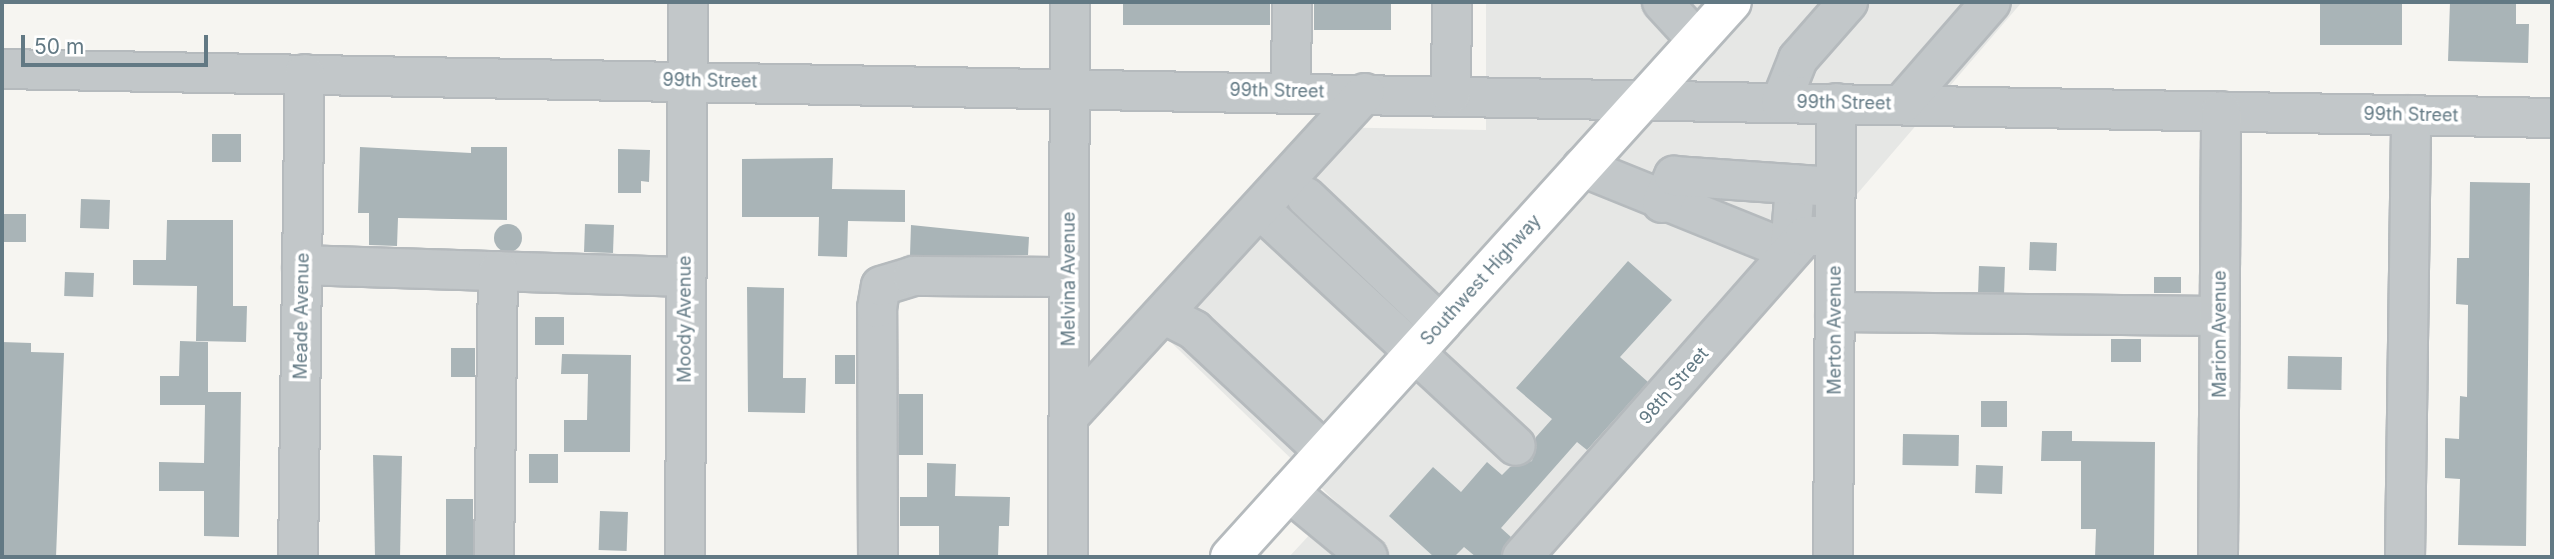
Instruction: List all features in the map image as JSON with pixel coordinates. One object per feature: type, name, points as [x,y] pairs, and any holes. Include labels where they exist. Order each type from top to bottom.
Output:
[{"type":"main road","name":"Southwest Highway","points":[[1230,557],[1732,2]]},
{"type":"street","name":"Moody Avenue","points":[[685,557],[688,2]]},
{"type":"street","name":"Melvina Avenue","points":[[1068,557],[1070,2]]},
{"type":"street","points":[[1292,2],[1292,91]]},
{"type":"street","points":[[1451,94],[1452,2]]},
{"type":"street","points":[[1662,2],[1697,40]]},
{"type":"street","points":[[1781,102],[1798,59],[1848,2]]},
{"type":"street","points":[[1902,104],[1991,2]]},
{"type":"street","name":"99th Street","points":[[2,69],[1451,94],[2552,118]]},
{"type":"street","name":"Meade Avenue","points":[[298,557],[304,74]]},
{"type":"street","points":[[1069,416],[1261,211],[1365,93]]},
{"type":"street","name":"Merton Avenue","points":[[1833,557],[1836,103]]},
{"type":"street","name":"Marion Avenue","points":[[2218,557],[2221,111]]},
{"type":"street","points":[[2405,557],[2411,115]]},
{"type":"street","points":[[1582,167],[1662,203],[1790,251],[1795,184]]},
{"type":"street","points":[[1662,203],[1674,176],[1836,188]]},
{"type":"street","points":[[1306,197],[1440,324]]},
{"type":"street","points":[[1261,211],[1412,356],[1516,446]]},
{"type":"street","name":"98th Street","points":[[1522,557],[1790,251],[1805,236],[1835,236]]},
{"type":"street","points":[[302,265],[685,277]]},
{"type":"street","points":[[494,557],[498,271]]},
{"type":"street","points":[[878,557],[877,308],[881,286],[913,276],[1069,277]]},
{"type":"street","points":[[1835,312],[2220,316]]},
{"type":"street","points":[[1165,315],[1194,330],[1325,452]]},
{"type":"street","points":[[1289,492],[1368,557]]},
{"type":"shaded area","points":[[1486,2],[2022,2],[1803,257],[1531,557],[1289,557],[1338,504],[1147,319],[1319,127],[1486,130]]},
{"type":"building","points":[[1123,2],[1270,2],[1270,25],[1123,25]]},
{"type":"building","points":[[1314,2],[1391,2],[1391,30],[1314,30]]},
{"type":"building","points":[[2320,2],[2402,2],[2402,45],[2320,45]]},
{"type":"building","points":[[2450,2],[2516,2],[2516,24],[2529,24],[2528,63],[2448,61]]},
{"type":"building","points":[[212,134],[241,134],[241,162],[212,162]]},
{"type":"building","points":[[360,147],[471,153],[471,147],[507,147],[507,220],[398,218],[397,246],[369,245],[369,213],[358,213]]},
{"type":"building","points":[[618,149],[650,150],[649,182],[641,181],[641,193],[618,193]]},
{"type":"building","points":[[833,158],[832,189],[905,190],[905,222],[848,221],[847,257],[818,256],[819,217],[742,217],[742,159]]},
{"type":"building","points":[[2470,182],[2530,183],[2526,546],[2458,545],[2460,479],[2445,478],[2445,438],[2459,439],[2460,396],[2467,397],[2468,305],[2456,304],[2457,258],[2469,258]]},
{"type":"building","points":[[81,199],[110,200],[109,229],[80,228]]},
{"type":"building","points":[[2,214],[26,214],[26,242],[2,242]]},
{"type":"building","points":[[167,220],[233,220],[233,306],[247,306],[246,342],[196,341],[197,286],[133,285],[133,260],[166,260]]},
{"type":"building","points":[[508,224],[518,228],[522,238],[518,248],[508,252],[498,248],[494,238],[498,228]]},
{"type":"building","points":[[585,224],[614,225],[613,253],[584,252]]},
{"type":"building","points":[[911,225],[1029,237],[1028,255],[910,255]]},
{"type":"building","points":[[2030,242],[2057,243],[2056,271],[2029,270]]},
{"type":"building","points":[[1628,261],[1672,300],[1620,357],[1648,382],[1587,450],[1577,442],[1501,528],[1511,537],[1501,557],[1476,557],[1464,547],[1454,557],[1434,557],[1389,516],[1433,467],[1461,492],[1487,462],[1502,475],[1510,467],[1532,461],[1536,437],[1552,419],[1516,388]]},
{"type":"building","points":[[1979,266],[2005,267],[2004,293],[1978,292]]},
{"type":"building","points":[[65,272],[94,273],[93,297],[64,296]]},
{"type":"building","points":[[2154,277],[2181,277],[2181,293],[2154,293]]},
{"type":"building","points":[[747,287],[784,288],[783,378],[806,378],[805,413],[748,412]]},
{"type":"building","points":[[535,317],[564,317],[564,345],[535,345]]},
{"type":"building","points":[[2111,339],[2141,339],[2141,362],[2111,362]]},
{"type":"building","points":[[180,341],[208,342],[208,392],[241,392],[239,537],[204,536],[204,491],[159,491],[159,462],[204,463],[205,405],[160,405],[160,376],[179,376]]},
{"type":"building","points":[[2,342],[31,343],[31,352],[64,353],[56,557],[2,557]]},
{"type":"building","points":[[451,348],[475,348],[475,377],[451,377]]},
{"type":"building","points":[[562,354],[631,355],[630,452],[564,452],[564,420],[587,420],[588,374],[561,374]]},
{"type":"building","points":[[835,355],[855,355],[855,384],[835,384]]},
{"type":"building","points":[[2288,356],[2342,357],[2341,390],[2287,389]]},
{"type":"building","points":[[899,394],[923,394],[923,455],[899,455]]},
{"type":"building","points":[[1981,401],[2007,401],[2007,427],[1981,427]]},
{"type":"building","points":[[2042,431],[2072,431],[2072,441],[2155,442],[2154,557],[2095,557],[2096,529],[2081,529],[2081,461],[2041,461]]},
{"type":"building","points":[[1903,434],[1959,435],[1958,466],[1902,465]]},
{"type":"building","points":[[529,454],[558,454],[558,483],[529,483]]},
{"type":"building","points":[[373,455],[402,456],[400,557],[375,557]]},
{"type":"building","points":[[927,463],[956,464],[955,496],[1010,497],[1009,526],[999,526],[998,557],[939,557],[939,526],[900,526],[900,497],[927,497]]},
{"type":"building","points":[[1976,465],[2003,466],[2002,494],[1975,493]]},
{"type":"building","points":[[446,499],[473,499],[473,557],[446,557]]},
{"type":"building","points":[[600,511],[628,512],[627,551],[599,550]]}]
